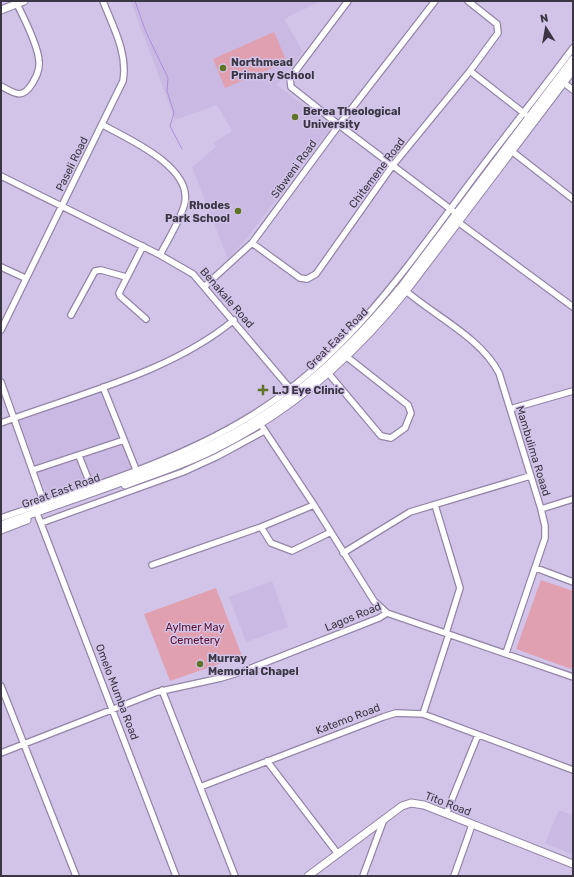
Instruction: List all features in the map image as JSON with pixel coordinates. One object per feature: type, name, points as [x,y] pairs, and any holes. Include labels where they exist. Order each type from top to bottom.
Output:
[{"type":"main road","points":[[1,10],[24,1]]},
{"type":"main road","name":"Great East Road","points":[[1,525],[82,492],[212,451],[288,406],[329,374],[389,312],[406,291],[458,222],[508,148],[526,114],[573,59]]},
{"type":"main road","name":"Great East Road","points":[[259,422],[292,392],[339,356],[381,311],[453,211],[573,70]]},
{"type":"main road","name":"Great East Road","points":[[1,530],[40,520],[138,475]]},
{"type":"main road","name":"Tito Road","points":[[308,876],[402,806],[410,803],[424,805],[573,864]]},
{"type":"street","name":"Paseli Road","points":[[1,330],[25,278],[118,94],[124,75],[122,49],[103,1]]},
{"type":"street","points":[[348,1],[290,79],[292,87],[339,125],[453,211],[526,114],[573,48]]},
{"type":"street","name":"Sibweni Road","points":[[205,286],[252,243],[339,125],[435,1]]},
{"type":"street","name":"Chitemene Road","points":[[252,243],[300,278],[307,279],[316,274],[393,165],[470,71],[498,32],[498,24],[468,1]]},
{"type":"street","points":[[1,86],[15,93],[21,94],[27,92],[36,77],[38,68],[39,60],[17,4]]},
{"type":"street","points":[[470,71],[526,114]]},
{"type":"street","points":[[563,82],[573,90]]},
{"type":"street","points":[[103,125],[147,149],[166,164],[182,181],[185,198],[183,210],[160,255]]},
{"type":"street","points":[[508,148],[573,199]]},
{"type":"street","name":"Benakale Road","points":[[1,176],[143,246],[193,274],[234,320],[292,392]]},
{"type":"street","points":[[458,222],[573,307]]},
{"type":"street","points":[[143,246],[119,290],[120,296],[146,319]]},
{"type":"street","points":[[1,266],[25,278]]},
{"type":"street","points":[[71,315],[95,271],[100,270],[126,277]]},
{"type":"street","name":"Mambulima Roaad","points":[[406,291],[489,356],[499,373],[541,510],[545,533],[536,568],[506,653]]},
{"type":"street","points":[[1,423],[103,387],[159,364],[205,342],[234,320]]},
{"type":"street","points":[[329,374],[381,436],[391,438],[405,428],[411,413],[408,405],[347,357]]},
{"type":"street","points":[[1,382],[45,506],[1,518]]},
{"type":"street","points":[[103,387],[138,475]]},
{"type":"street","points":[[510,409],[573,390]]},
{"type":"street","points":[[82,492],[91,486],[138,475],[178,452],[233,427],[292,392]]},
{"type":"street","points":[[259,422],[314,505],[374,601],[387,613]]},
{"type":"street","points":[[40,520],[183,472],[218,456],[264,431]]},
{"type":"street","points":[[33,470],[124,440]]},
{"type":"street","points":[[79,456],[91,486]]},
{"type":"street","points":[[343,553],[406,515],[530,476]]},
{"type":"street","points":[[541,510],[573,499]]},
{"type":"street","points":[[152,565],[261,527],[314,505]]},
{"type":"street","points":[[423,714],[460,588],[435,505]]},
{"type":"street","name":"Omelo Mumba Road","points":[[40,520],[176,876]]},
{"type":"street","points":[[261,527],[271,543],[292,551],[331,532]]},
{"type":"street","points":[[536,568],[573,582]]},
{"type":"street","name":"Lagos Road","points":[[1,753],[162,690],[232,675],[379,618],[387,613],[573,677]]},
{"type":"street","points":[[1,686],[76,876]]},
{"type":"street","points":[[162,690],[235,876]]},
{"type":"street","name":"Katemo Road","points":[[200,787],[389,714],[423,714],[573,770]]},
{"type":"street","points":[[446,814],[478,735]]},
{"type":"street","points":[[267,761],[338,854]]},
{"type":"street","points":[[363,876],[384,819]]},
{"type":"street","points":[[456,876],[472,825]]},
{"type":"shaded area","points":[[131,1],[321,1],[284,19],[303,52],[277,85],[328,124],[330,129],[243,243],[228,259],[192,167],[216,147],[214,143],[232,131],[217,105],[175,120]]},
{"type":"shaded area","points":[[102,385],[133,467],[47,499],[16,417]]},
{"type":"shaded area","points":[[272,581],[288,627],[246,642],[229,597]]},
{"type":"shaded area","points":[[559,810],[573,815],[573,855],[545,843]]},
{"type":"green space","points":[[274,32],[287,62],[225,88],[213,59]]},
{"type":"green space","points":[[541,580],[573,591],[573,664],[571,669],[516,649]]},
{"type":"green space","name":"Aylmer May Cemetery","points":[[216,588],[242,656],[170,681],[144,614]]},
{"type":"waterway","points":[[135,1],[146,32],[168,78],[167,91],[174,113],[170,126],[182,149]]},
{"type":"place","name":"Northmead Primary School","points":[[223,68]]},
{"type":"place","name":"Berea Theological University","points":[[295,117]]},
{"type":"place","name":"Rhodes Park School","points":[[238,211]]},
{"type":"place","name":"L.J Eye Clinic","points":[[263,390]]},
{"type":"place","name":"Murray Memorial Chapel","points":[[200,664]]}]
